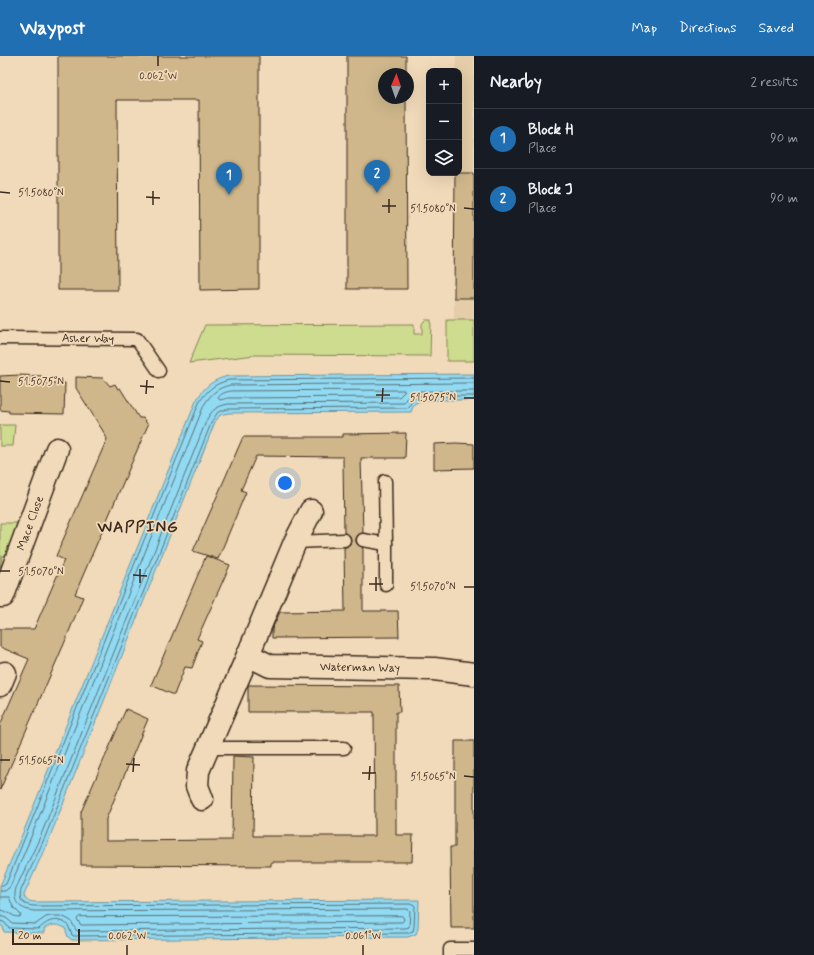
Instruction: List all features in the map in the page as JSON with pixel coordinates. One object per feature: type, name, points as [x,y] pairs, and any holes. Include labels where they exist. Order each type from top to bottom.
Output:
[{"type":"street","name":"Mace Close","points":[[2,596],[57,449]]},
{"type":"street","points":[[202,799],[197,786],[198,771],[295,542],[311,511]]},
{"type":"street","name":"Waterman Way","points":[[248,655],[270,666],[434,669],[474,674]]},
{"type":"lane","name":"Asher Way","points":[[0,338],[137,339],[159,372]]},
{"type":"lane","points":[[385,481],[386,585]]},
{"type":"lane","points":[[295,542],[344,540]]},
{"type":"lane","points":[[363,540],[386,544]]},
{"type":"lane","points":[[208,748],[344,748]]},
{"type":"lane","points":[[450,955],[450,949],[474,949]]},
{"type":"shaded area","points":[[456,56],[474,56],[474,320],[454,320],[455,176],[462,176],[462,68],[456,68]]},
{"type":"green space","points":[[425,320],[431,320],[430,356],[255,355],[189,363],[205,325],[414,324],[414,334],[422,334],[422,324]]},
{"type":"green space","points":[[447,320],[474,320],[474,361],[447,361]]},
{"type":"green space","points":[[0,425],[15,425],[13,446],[0,446]]},
{"type":"green space","points":[[0,523],[18,523],[13,555],[2,556],[0,569]]},
{"type":"water","points":[[474,374],[474,400],[422,400],[414,404],[411,412],[228,413],[220,415],[215,422],[49,839],[24,895],[26,900],[34,902],[419,900],[418,928],[416,934],[408,937],[72,940],[68,937],[65,928],[57,925],[52,925],[45,928],[44,933],[4,932],[3,927],[0,925],[0,886],[25,828],[196,401],[202,392],[213,382],[228,376]]},
{"type":"building","points":[[58,56],[259,56],[259,289],[200,290],[199,100],[117,100],[118,290],[58,290]]},
{"type":"building","points":[[347,56],[406,56],[406,68],[378,68],[378,104],[406,104],[407,289],[347,289]]},
{"type":"building","points":[[462,173],[474,173],[474,298],[454,298],[455,176],[462,176]]},
{"type":"building","points":[[0,376],[42,376],[41,383],[65,383],[64,414],[9,413],[9,411],[0,410]]},
{"type":"building","points":[[76,377],[103,378],[110,386],[115,384],[118,389],[120,388],[139,418],[143,418],[148,425],[75,594],[83,597],[64,644],[0,790],[0,725],[29,659],[0,647],[0,629],[34,629],[64,560],[56,556],[107,439],[76,388]]},
{"type":"building","points":[[406,433],[405,458],[361,458],[363,533],[358,535],[356,539],[358,545],[363,548],[363,611],[398,611],[399,637],[272,638],[272,629],[280,612],[345,611],[344,548],[350,544],[351,540],[348,534],[344,533],[343,457],[256,456],[241,490],[246,492],[218,559],[193,551],[243,437],[343,437],[343,434]]},
{"type":"building","points":[[434,444],[474,444],[474,468],[434,469]]},
{"type":"building","points":[[206,556],[230,565],[197,639],[202,641],[192,668],[185,667],[174,695],[151,685]]},
{"type":"building","points":[[248,685],[399,686],[400,712],[396,712],[396,835],[413,835],[412,862],[271,862],[271,866],[81,865],[81,812],[126,709],[148,719],[106,819],[106,841],[232,840],[233,756],[254,757],[253,836],[375,836],[374,712],[248,712]]},
{"type":"building","points":[[455,741],[474,741],[474,928],[451,928],[450,847],[455,847]]},
{"type":"place","name":"Block J","points":[[377,193]]},
{"type":"place","name":"Block H","points":[[229,195]]},
{"type":"district","name":"WAPPING","points":[[138,526]]}]
